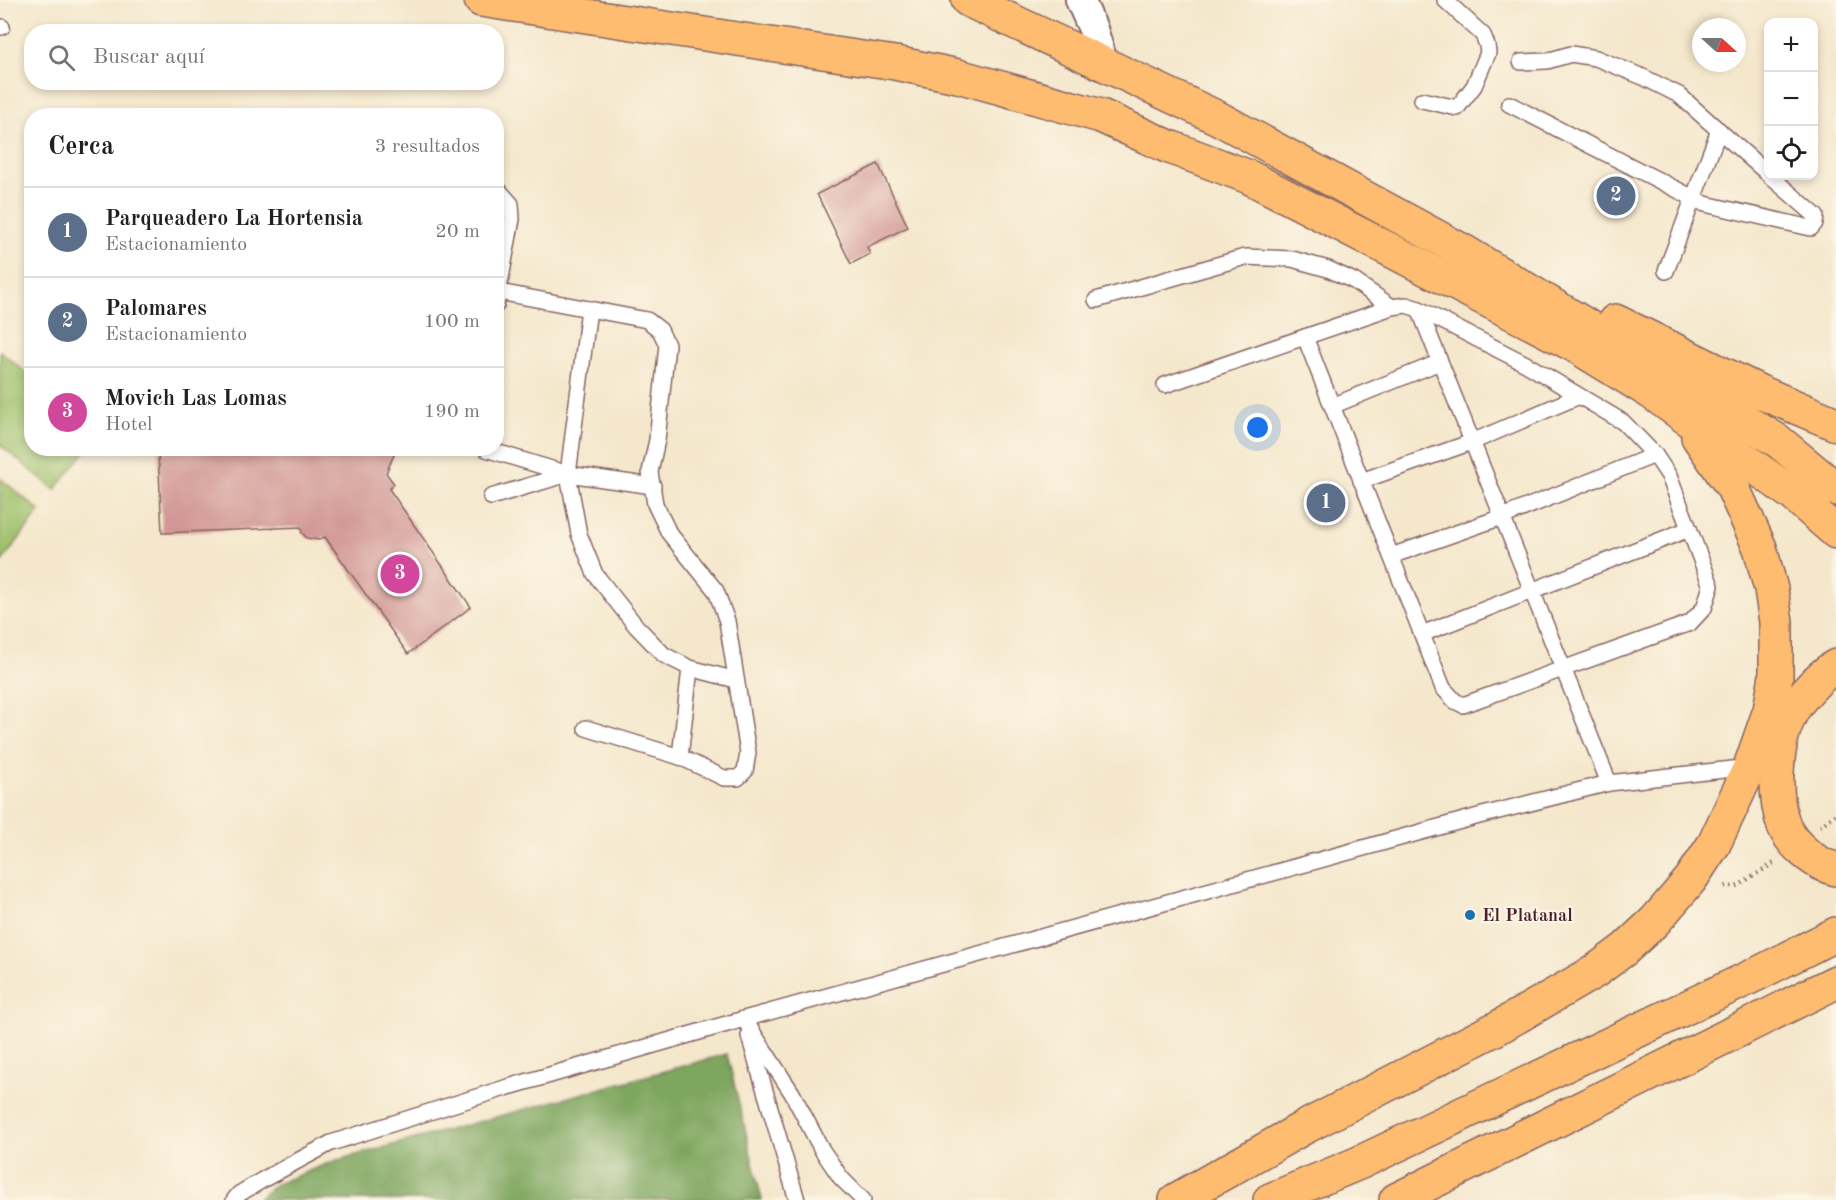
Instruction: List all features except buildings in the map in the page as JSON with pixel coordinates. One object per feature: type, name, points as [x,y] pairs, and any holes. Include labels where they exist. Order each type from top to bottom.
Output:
[{"type":"main road","points":[[482,0],[895,63],[958,76],[1101,116],[1167,146],[1249,177],[1574,345],[1652,393],[1794,495],[1836,532]]},
{"type":"main road","points":[[527,0],[560,12]]},
{"type":"main road","points":[[968,0],[1218,118],[1464,251],[1778,441],[1836,489]]},
{"type":"main road","points":[[1464,251],[1650,337],[1760,392],[1836,424]]},
{"type":"main road","points":[[1176,1200],[1303,1128],[1499,1027],[1594,972],[1625,949],[1647,928],[1687,884],[1714,844],[1750,767],[1770,710],[1776,676],[1776,622],[1771,589],[1760,548],[1733,488],[1708,450],[1680,415]]},
{"type":"main road","points":[[1836,666],[1810,688],[1789,715],[1779,747],[1778,805],[1785,828],[1804,852],[1824,866],[1836,869]]},
{"type":"main road","points":[[1270,1200],[1359,1163],[1749,978],[1836,934]]},
{"type":"main road","points":[[1396,1200],[1836,982]]},
{"type":"street","points":[[1080,0],[1093,29],[1104,64]]},
{"type":"lane","points":[[1422,100],[1457,108],[1474,86],[1488,53],[1483,35],[1445,0]]},
{"type":"lane","points":[[1521,62],[1547,61],[1571,54],[1596,58],[1643,77],[1679,96],[1764,170]]},
{"type":"lane","points":[[1509,104],[1705,204],[1811,228],[1816,216],[1775,180]]},
{"type":"lane","points":[[1666,272],[1719,130]]},
{"type":"lane","points":[[504,197],[510,204],[512,219],[504,265]]},
{"type":"lane","points":[[1096,300],[1245,257],[1292,259],[1328,269],[1354,281],[1392,307]]},
{"type":"lane","points":[[504,300],[589,309],[647,320],[660,330],[667,345],[657,440],[650,472],[655,504],[669,533],[716,591],[727,621],[748,753],[745,771],[738,778],[724,778],[680,757],[586,728]]},
{"type":"lane","points":[[1165,385],[1392,307],[1406,305],[1419,309],[1526,364],[1623,422],[1655,455],[1669,476],[1711,586],[1704,608],[1690,623],[1463,705],[1455,701],[1443,688],[1305,337]]},
{"type":"lane","points":[[589,309],[568,474],[579,534],[595,574],[636,626],[664,655],[690,668],[736,680]]},
{"type":"lane","points":[[1419,309],[1609,783]]},
{"type":"lane","points":[[1332,406],[1440,362]]},
{"type":"lane","points":[[1361,481],[1472,442],[1579,396]]},
{"type":"lane","points":[[504,454],[568,474],[653,486]]},
{"type":"lane","points":[[1391,556],[1502,517],[1655,455]]},
{"type":"lane","points":[[491,496],[568,474]]},
{"type":"lane","points":[[1422,634],[1689,529]]},
{"type":"lane","points":[[680,757],[690,668]]},
{"type":"lane","points":[[234,1200],[239,1194],[264,1179],[331,1143],[505,1088],[744,1018],[1479,816],[1609,783],[1750,767]]},
{"type":"lane","points":[[744,1018],[797,1200]]},
{"type":"lane","points":[[744,1018],[792,1093],[822,1150],[840,1178],[863,1200]]},
{"type":"path","points":[[1818,828],[1836,814]]},
{"type":"path","points":[[1687,884],[1736,887],[1774,863]]},
{"type":"green space","points":[[0,351],[24,371],[24,456],[82,456],[55,490],[0,445]]},
{"type":"green space","points":[[0,478],[40,511],[0,564]]},
{"type":"green space","points":[[727,1054],[762,1200],[257,1200],[274,1185],[334,1161]]},
{"type":"place","name":"Palomares","points":[[1616,196]]},
{"type":"place","name":"Parqueadero La Hortensia","points":[[1326,503]]},
{"type":"place","name":"Movich Las Lomas","points":[[400,574]]},
{"type":"place","name":"El Platanal","points":[[1470,915]]}]
